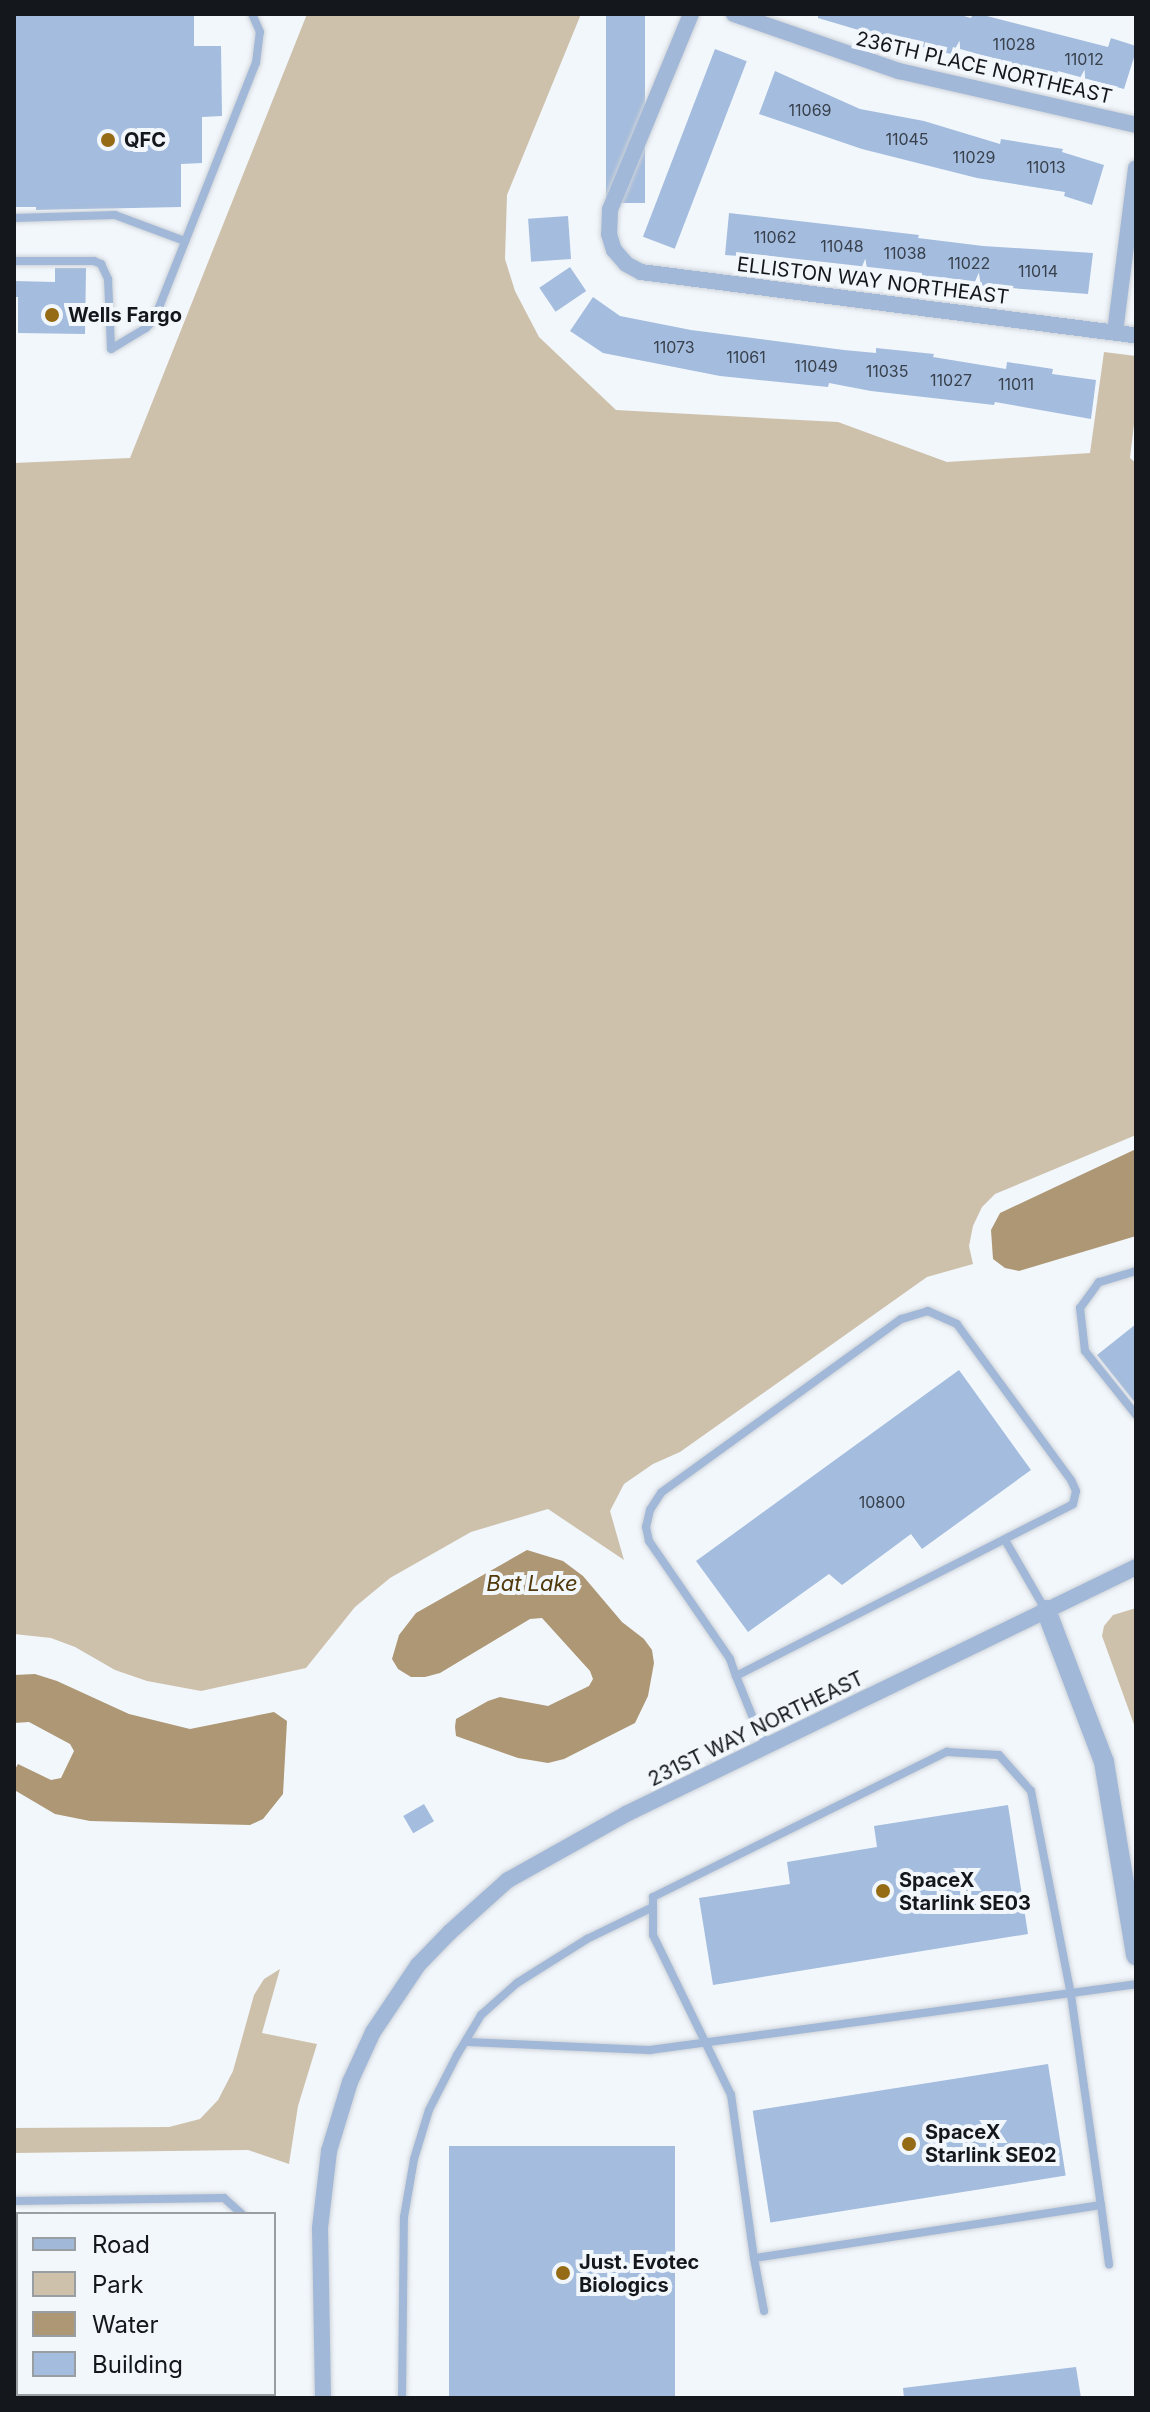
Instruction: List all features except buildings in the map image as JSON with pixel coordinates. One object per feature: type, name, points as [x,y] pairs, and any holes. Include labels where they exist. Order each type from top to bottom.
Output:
[{"type":"street","name":"ELLISTON WAY NORTHEAST","points":[[691,14],[610,210],[609,234],[614,250],[626,264],[641,272],[1136,335]]},
{"type":"street","name":"236TH PLACE NORTHEAST","points":[[734,14],[899,71],[1136,125]]},
{"type":"street","points":[[1115,332],[1136,168]]},
{"type":"street","name":"231ST WAY NORTHEAST","points":[[323,2398],[320,2228],[329,2151],[350,2082],[373,2032],[418,1965],[480,1902],[508,1880],[626,1814],[1136,1567]]},
{"type":"street","points":[[1046,1610],[1075,1678],[1104,1762],[1136,1955]]},
{"type":"lane","points":[[14,261],[94,261],[101,264],[108,279],[111,349],[131,340],[154,320],[256,63],[260,32],[252,14]]},
{"type":"lane","points":[[14,218],[115,215],[185,241]]},
{"type":"lane","points":[[1136,1271],[1099,1282],[1080,1308],[1085,1351],[1136,1415]]},
{"type":"lane","points":[[736,1676],[1073,1504],[1076,1491],[957,1324],[928,1311],[915,1312],[661,1493],[650,1510],[646,1527],[649,1541],[717,1638],[768,1746]]},
{"type":"lane","points":[[1005,1540],[1046,1610]]},
{"type":"lane","points":[[764,2311],[731,2095],[653,1935],[653,1897],[947,1752],[999,1755],[1031,1791],[1071,1995],[1109,2264]]},
{"type":"lane","points":[[402,2398],[404,2217],[414,2159],[429,2110],[481,2015],[517,1983],[587,1939],[653,1907]]},
{"type":"lane","points":[[466,2042],[650,2050],[707,2045],[1136,1984]]},
{"type":"lane","points":[[14,2201],[224,2198],[240,2212]]},
{"type":"lane","points":[[754,2258],[1101,2205]]},
{"type":"green space","points":[[307,14],[581,14],[507,195],[505,259],[515,291],[539,337],[616,410],[838,422],[947,462],[1090,453],[1104,352],[1136,356],[1136,407],[1130,458],[1136,463],[1136,1135],[995,1194],[982,1207],[973,1226],[969,1246],[973,1264],[927,1277],[680,1452],[653,1464],[624,1484],[610,1511],[624,1560],[548,1509],[471,1532],[390,1578],[355,1607],[306,1668],[201,1691],[147,1681],[115,1670],[75,1647],[51,1638],[14,1634],[14,463],[130,458]]},
{"type":"green space","points":[[1136,1608],[1136,1730],[1102,1636],[1104,1626],[1113,1615]]},
{"type":"green space","points":[[280,1969],[262,2033],[317,2044],[298,2106],[289,2164],[248,2150],[14,2153],[14,2128],[169,2127],[200,2119],[218,2100],[233,2071],[254,1995],[264,1979]]},
{"type":"water","points":[[1136,1149],[1136,1236],[1019,1271],[1005,1268],[993,1259],[991,1230],[1000,1213]]},
{"type":"water","name":"Bat Lake","points":[[527,1550],[563,1561],[583,1576],[622,1622],[644,1639],[652,1650],[654,1663],[648,1696],[635,1723],[564,1759],[548,1763],[518,1758],[456,1736],[455,1727],[456,1719],[500,1697],[548,1706],[589,1686],[593,1679],[590,1671],[542,1618],[530,1619],[440,1673],[411,1677],[398,1669],[392,1659],[399,1635],[416,1613]]},
{"type":"water","points":[[35,1674],[129,1714],[190,1729],[274,1712],[287,1721],[283,1794],[263,1819],[250,1825],[90,1821],[55,1814],[16,1791],[14,1771],[18,1764],[51,1780],[61,1778],[74,1751],[70,1744],[29,1722],[14,1723],[14,1675]]},
{"type":"place","name":"QFC","points":[[108,140]]},
{"type":"place","name":"Wells Fargo","points":[[52,315]]},
{"type":"place","name":"SpaceX Starlink SE03","points":[[883,1891]]},
{"type":"place","name":"SpaceX Starlink SE02","points":[[909,2144]]},
{"type":"place","name":"Just. Evotec Biologics","points":[[563,2273]]}]
